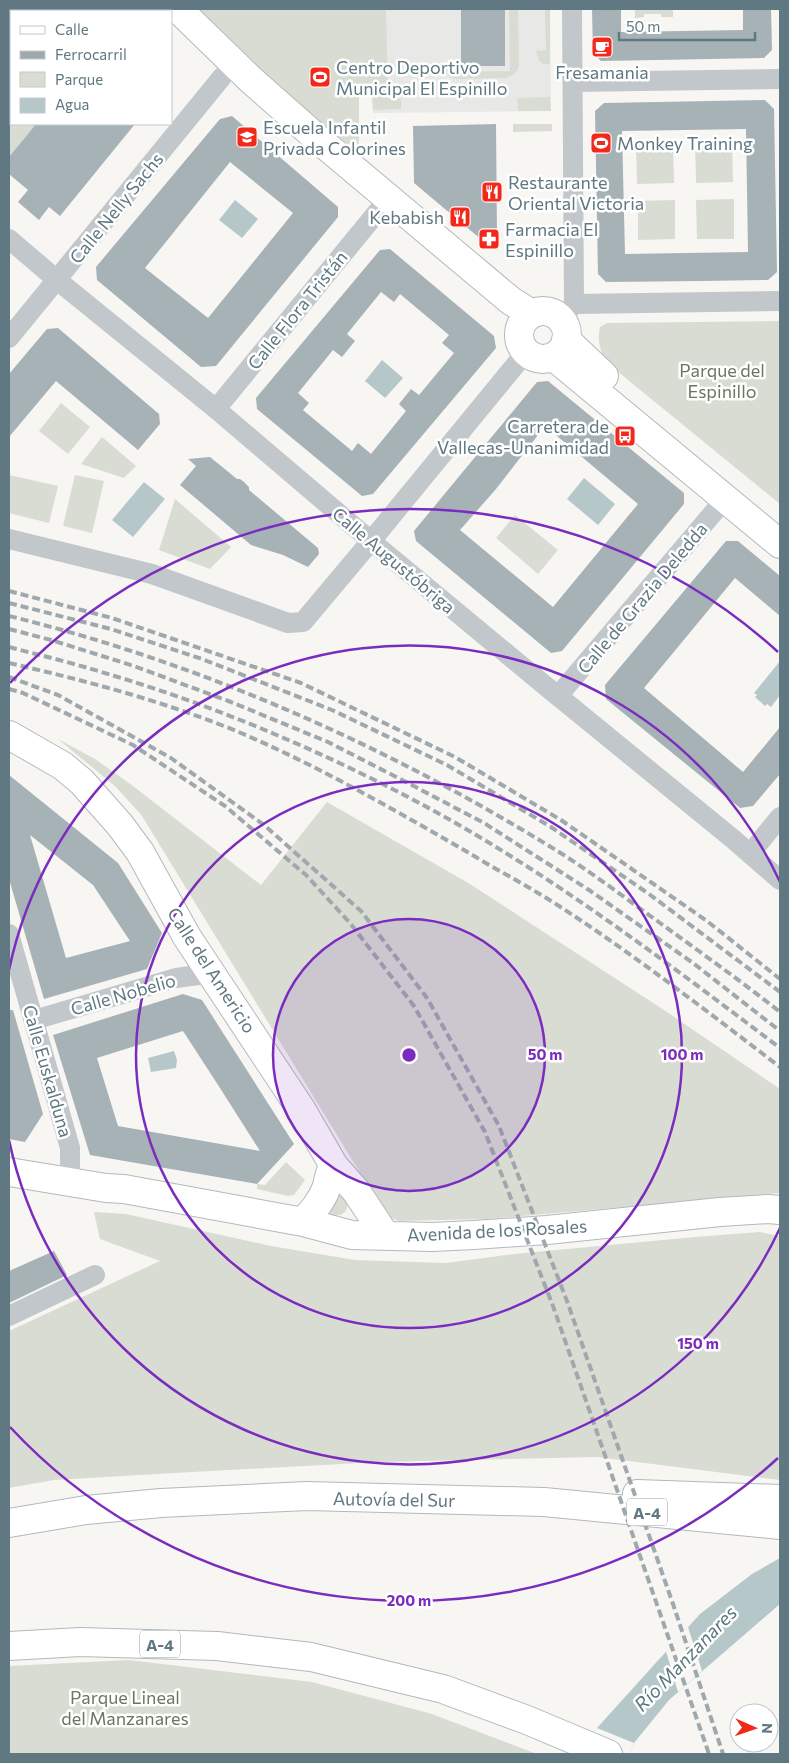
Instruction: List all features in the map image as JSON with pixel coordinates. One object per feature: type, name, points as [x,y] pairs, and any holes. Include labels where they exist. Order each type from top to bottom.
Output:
[{"type":"main road","points":[[178,9],[239,69],[319,140],[505,297],[526,331],[539,359],[564,330]]},
{"type":"main road","points":[[172,28],[222,77],[378,211],[526,331]]},
{"type":"main road","points":[[526,331],[547,311],[600,372],[727,476],[780,523]]},
{"type":"main road","points":[[564,330],[725,499],[780,544]]},
{"type":"main road","name":"Calle del Americio","points":[[9,735],[63,766],[82,782],[120,825],[140,852],[188,937],[301,1109],[334,1166],[356,1191],[385,1235]]},
{"type":"main road","points":[[334,1166],[330,1171],[326,1189],[308,1224],[342,1226],[350,1215],[356,1191]]},
{"type":"main road","name":"Avenida de los Rosales","points":[[9,1172],[106,1188],[124,1189],[308,1224],[352,1235],[432,1237],[474,1235],[547,1230],[720,1212],[780,1210]]},
{"type":"main road","name":"Autovía del Sur","points":[[9,1523],[86,1510],[161,1503],[307,1496],[544,1502],[589,1492],[751,1509]]},
{"type":"main road","points":[[751,1509],[780,1499]]},
{"type":"main road","points":[[751,1509],[780,1525]]},
{"type":"main road","name":"A-4","points":[[9,1646],[80,1642],[217,1646],[311,1658],[443,1689],[526,1720],[608,1754]]},
{"type":"street","points":[[572,9],[573,82],[564,330],[780,301]]},
{"type":"street","name":"Calle Nelly Sachs","points":[[9,338],[222,77]]},
{"type":"street","points":[[573,82],[780,80]]},
{"type":"street","name":"Calle Flora Tristán","points":[[216,409],[378,211]]},
{"type":"street","name":"Calle Augustóbriga","points":[[9,239],[216,409],[780,880]]},
{"type":"street","points":[[9,539],[152,574],[288,623],[303,622],[372,541],[526,331]]},
{"type":"street","name":"Calle de Grazia Deledda","points":[[558,696],[725,499]]},
{"type":"street","points":[[750,854],[780,816]]},
{"type":"street","name":"Calle Euskalduna","points":[[9,934],[70,1148],[70,1181]]},
{"type":"street","name":"Calle Nobelio","points":[[34,1020],[176,978],[213,973]]},
{"type":"street","points":[[9,1316],[95,1274]]},
{"type":"shaded area","points":[[371,9],[550,9],[551,111],[373,113]]},
{"type":"green space","points":[[9,9],[101,9],[10,10],[9,120]]},
{"type":"green space","name":"Centro Deportivo Municipal El Espinillo","points":[[198,9],[386,9],[388,99],[401,99],[401,109],[373,110],[372,97],[359,97],[359,154],[283,91]]},
{"type":"green space","points":[[509,9],[518,9],[519,65],[516,72],[505,78],[456,79],[449,77],[445,68],[457,68],[458,72],[510,71]]},
{"type":"green space","points":[[545,9],[550,9],[550,64],[543,64],[539,61],[536,51],[546,50]]},
{"type":"green space","points":[[635,9],[673,9],[673,17],[661,17],[661,14],[644,14],[644,17],[635,18]]},
{"type":"green space","points":[[550,97],[551,111],[518,111],[517,98]]},
{"type":"green space","points":[[10,120],[10,125],[35,125],[9,157]]},
{"type":"green space","points":[[513,124],[552,124],[552,131],[513,132]]},
{"type":"green space","points":[[695,143],[732,143],[733,182],[696,183]]},
{"type":"green space","points":[[636,144],[673,144],[674,183],[637,184]]},
{"type":"green space","points":[[734,199],[734,239],[697,239],[696,200]]},
{"type":"green space","points":[[675,200],[675,239],[638,240],[638,201]]},
{"type":"green space","name":"Parque del Espinillo","points":[[780,321],[780,504],[606,362],[599,336],[600,327],[607,323]]},
{"type":"green space","points":[[61,403],[90,427],[68,454],[39,431]]},
{"type":"green space","points":[[102,437],[136,466],[124,478],[81,464]]},
{"type":"green space","points":[[9,475],[58,486],[49,523],[9,513]]},
{"type":"green space","points":[[75,475],[104,481],[92,533],[63,526]]},
{"type":"green space","points":[[175,499],[231,547],[210,569],[159,550]]},
{"type":"green space","points":[[515,515],[558,550],[538,574],[496,538]]},
{"type":"green space","points":[[58,739],[95,759],[133,786],[261,885],[327,802],[470,884],[664,1010],[780,1089],[780,1193],[487,1219],[399,1221],[391,1218],[384,1212],[142,816],[116,787]]},
{"type":"green space","points":[[286,1162],[305,1180],[294,1195],[288,1196],[257,1189],[257,1184],[265,1185]]},
{"type":"green space","points":[[337,1174],[347,1201],[345,1212],[330,1216],[317,1215]]},
{"type":"green space","points":[[94,1212],[126,1214],[271,1246],[355,1260],[446,1263],[514,1254],[695,1237],[760,1232],[780,1236],[780,1480],[597,1457],[378,1462],[54,1480],[9,1488],[9,1331],[160,1261],[100,1239]]},
{"type":"green space","name":"Parque Lineal del Manzanares","points":[[129,1660],[312,1682],[432,1714],[537,1754],[9,1754],[9,1666]]},
{"type":"water","points":[[235,200],[258,219],[242,238],[219,220]]},
{"type":"water","points":[[382,360],[403,378],[385,398],[365,381]]},
{"type":"water","points":[[584,478],[615,504],[598,525],[567,499]]},
{"type":"water","points":[[144,482],[165,499],[133,537],[112,520]]},
{"type":"water","points":[[780,661],[780,695],[771,707],[767,704],[765,706],[755,697],[757,695],[754,693]]},
{"type":"water","points":[[174,1051],[177,1060],[176,1068],[151,1072],[148,1058]]},
{"type":"water","name":"Río Manzanares","points":[[780,1558],[780,1604],[669,1700],[634,1743],[629,1754],[580,1754],[597,1728],[700,1614],[752,1574]]},
{"type":"pier","points":[[688,1627],[702,1671],[678,1692],[666,1651]]},
{"type":"pier","points":[[597,1728],[634,1743],[629,1754],[580,1754]]},
{"type":"building","points":[[461,9],[505,9],[505,66],[461,66]]},
{"type":"building","points":[[592,9],[621,9],[621,32],[743,30],[743,9],[771,9],[772,50],[764,58],[601,61],[593,53]]},
{"type":"building","points":[[765,100],[774,109],[777,272],[768,280],[606,282],[598,274],[595,111],[604,103]],"holes":[[[746,129],[748,252],[625,254],[622,131]]]},
{"type":"building","points":[[232,116],[338,207],[338,217],[216,366],[201,367],[97,280],[96,267],[220,119]],"holes":[[[230,162],[293,213],[208,318],[145,268]]]},
{"type":"building","points":[[496,124],[497,237],[489,246],[414,183],[413,126]]},
{"type":"building","points":[[35,125],[134,125],[60,216],[49,207],[39,220],[18,202],[28,190],[9,174],[9,157]]},
{"type":"building","points":[[390,249],[494,336],[496,348],[373,494],[362,496],[257,409],[256,398],[380,250]],"holes":[[[381,292],[394,302],[400,294],[449,335],[442,343],[454,353],[419,395],[411,389],[399,404],[406,411],[371,454],[358,443],[352,451],[303,410],[309,403],[298,393],[333,350],[342,357],[355,341],[347,334]]]},
{"type":"building","points":[[58,328],[159,414],[160,424],[138,450],[56,381],[9,437],[9,374],[47,329]]},
{"type":"building","points":[[548,381],[684,493],[684,504],[562,651],[551,653],[416,541],[414,531],[537,382]],"holes":[[[545,426],[638,504],[553,607],[460,530],[496,489]]]},
{"type":"building","points":[[210,457],[237,479],[244,482],[249,487],[249,490],[318,548],[319,554],[308,567],[283,555],[251,545],[180,485],[196,466],[188,459]]},
{"type":"building","points":[[726,541],[738,541],[780,576],[780,616],[735,578],[644,688],[743,772],[780,727],[780,774],[753,806],[740,808],[606,699],[605,685]]},
{"type":"building","points":[[9,775],[118,863],[162,933],[147,969],[44,999],[9,879]],"holes":[[[30,835],[93,885],[130,941],[66,958]]]},
{"type":"building","points":[[183,994],[202,1000],[294,1144],[257,1184],[90,1155],[53,1035]],"holes":[[[183,1031],[260,1151],[118,1126],[97,1058]]]},
{"type":"building","points":[[9,1010],[13,1010],[43,1114],[25,1142],[9,1139]]},
{"type":"building","points":[[54,1251],[67,1275],[9,1303],[9,1271]]},
{"type":"railway","points":[[9,591],[112,618],[301,683],[455,757],[561,820],[707,921],[780,979]]},
{"type":"railway","points":[[9,603],[111,629],[202,659],[332,710],[447,765],[551,827],[649,894],[780,992]]},
{"type":"railway","points":[[9,616],[148,656],[216,681],[283,708],[415,770],[571,860],[780,1012]]},
{"type":"railway","points":[[9,629],[134,666],[231,702],[328,742],[406,782],[484,823],[589,890],[693,963],[780,1031]]},
{"type":"railway","points":[[9,647],[138,683],[217,711],[333,760],[408,797],[458,824],[553,883],[645,947],[780,1048]]},
{"type":"railway","points":[[9,663],[97,685],[185,712],[241,733],[326,773],[559,906],[644,964],[780,1067]]},
{"type":"railway","points":[[9,677],[58,695],[171,758],[264,825],[361,911],[427,998],[499,1126],[567,1301],[673,1604],[723,1754]]},
{"type":"railway","points":[[9,689],[23,693],[133,745],[225,806],[306,875],[350,923],[414,1006],[485,1132],[553,1306],[709,1754]]},
{"type":"place","name":"Fresamania","points":[[602,47]]},
{"type":"place","name":"Centro Deportivo Municipal El Espinillo","points":[[320,77]]},
{"type":"place","name":"Escuela Infantil Privada Colorines","points":[[247,137]]},
{"type":"place","name":"Monkey Training","points":[[601,143]]},
{"type":"place","name":"Restaurante Oriental Victoria","points":[[492,192]]},
{"type":"place","name":"Kebabish","points":[[460,217]]},
{"type":"place","name":"Farmacia El Espinillo","points":[[489,239]]},
{"type":"place","name":"Carretera de Vallecas-Unanimidad","points":[[625,436]]}]
